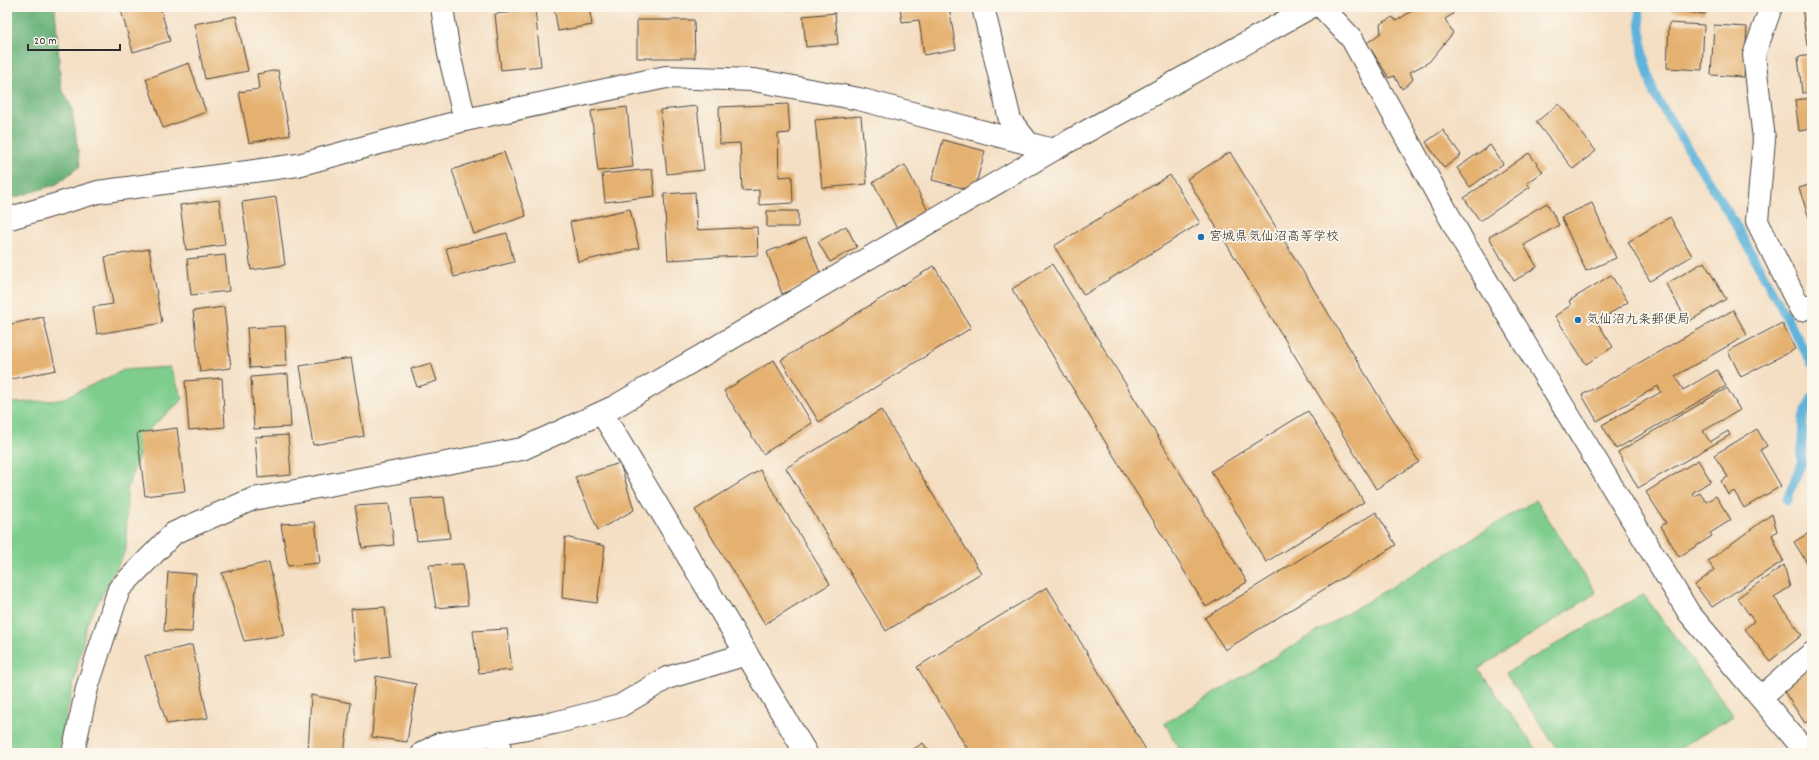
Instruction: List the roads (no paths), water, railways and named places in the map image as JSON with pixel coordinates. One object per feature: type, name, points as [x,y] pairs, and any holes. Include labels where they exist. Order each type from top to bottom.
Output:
[{"type":"street","points":[[442,7],[449,54],[465,120]]},
{"type":"street","points":[[982,7],[1010,120],[1029,144]]},
{"type":"street","points":[[73,753],[87,688],[119,588],[174,533],[253,499],[522,449],[602,413],[1053,150],[1311,7]]},
{"type":"street","points":[[1322,7],[1352,38],[1465,245],[1689,613],[1807,753]]},
{"type":"street","points":[[1771,7],[1754,55],[1764,139],[1757,221],[1801,310],[1812,305]]},
{"type":"street","points":[[7,219],[98,192],[298,165],[465,120],[666,76],[746,80],[859,99],[1053,150]]},
{"type":"street","points":[[602,413],[748,654],[806,753]]},
{"type":"street","points":[[1761,697],[1812,653]]},
{"type":"street","points":[[423,753],[439,744],[499,743],[554,723],[620,706],[667,678],[748,654]]},
{"type":"waterway","points":[[1639,7],[1643,55],[1654,94],[1734,222],[1812,364]]},
{"type":"waterway","points":[[1787,500],[1801,464],[1803,418],[1812,397]]},
{"type":"place","name":"宮城県気仙沼高等学校","points":[[1201,237]]},
{"type":"place","name":"気仙沼九条郵便局","points":[[1578,320]]}]
